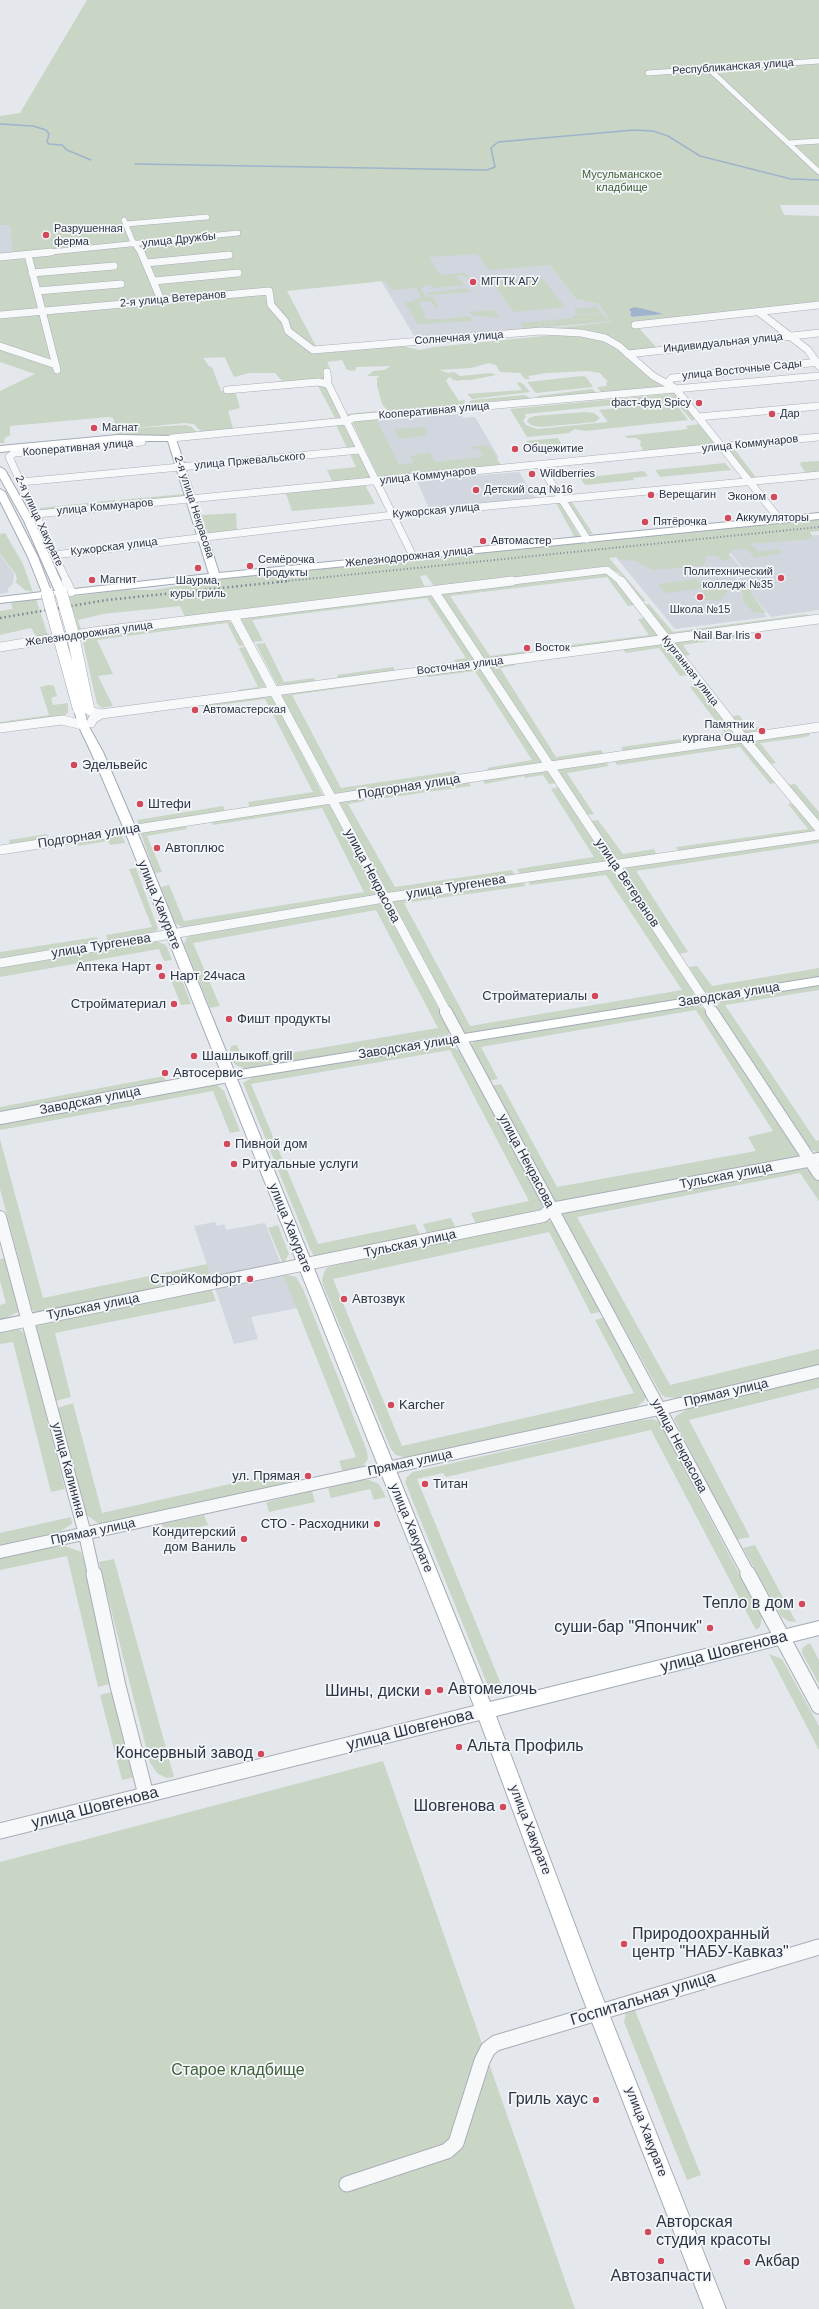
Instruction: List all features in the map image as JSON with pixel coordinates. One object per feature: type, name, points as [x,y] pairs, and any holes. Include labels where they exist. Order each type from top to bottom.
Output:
[{"type":"main road","name":"Кооперативная улица","points":[[18,450],[118,438],[172,438]]},
{"type":"main road","name":"2-я улица Некрасова","points":[[172,438],[215,576]]},
{"type":"main road","points":[[0,448],[18,450]]},
{"type":"main road","points":[[1,465],[0,458],[5,453],[18,450]]},
{"type":"main road","name":"2-я улица Хакурате","points":[[1,465],[9,484],[66,592]]},
{"type":"main road","name":"2-я улица Хакурате","points":[[1,494],[16,521],[48,593]]},
{"type":"main road","name":"Железнодорожная улица","points":[[0,600],[215,576],[819,516]]},
{"type":"main road","name":"улица Хакурате","points":[[66,592],[87,724],[97,752],[130,829],[171,935],[485,1711],[599,2011],[715,2309]]},
{"type":"main road","name":"улица Хакурате","points":[[48,593],[85,708]]},
{"type":"main road","name":"Заводская улица","points":[[228,1076],[819,981]]},
{"type":"main road","name":"улица Шовгенова","points":[[485,1711],[819,1628]]},
{"type":"street","name":"Республиканская улица","points":[[648,73],[819,61]]},
{"type":"street","points":[[709,69],[819,172]]},
{"type":"street","points":[[789,143],[819,141]]},
{"type":"street","points":[[161,300],[146,263],[125,222],[208,217]]},
{"type":"street","name":"улица Дружбы","points":[[0,257],[238,233]]},
{"type":"street","points":[[0,346],[57,367],[28,255]]},
{"type":"street","points":[[146,263],[229,255]]},
{"type":"street","points":[[32,273],[114,266]]},
{"type":"street","points":[[154,281],[238,273]]},
{"type":"street","points":[[37,291],[121,284]]},
{"type":"street","name":"2-я улица Ветеранов","points":[[0,315],[269,291],[271,305],[285,321],[288,331],[313,350]]},
{"type":"street","points":[[635,325],[760,313],[819,305]]},
{"type":"street","points":[[760,313],[808,350],[818,364]]},
{"type":"street","name":"Солнечная улица","points":[[313,350],[541,332],[581,333],[605,338],[628,354]]},
{"type":"street","name":"Индивидуальная улица","points":[[628,354],[819,334]]},
{"type":"street","points":[[628,354],[653,376],[676,388],[780,520]]},
{"type":"street","name":"улица Восточные Сады","points":[[667,383],[672,378],[818,364]]},
{"type":"street","points":[[327,372],[328,384],[413,556]]},
{"type":"street","name":"Кооперативная улица","points":[[172,438],[347,421],[353,418],[819,376]]},
{"type":"street","points":[[227,390],[318,382],[328,384]]},
{"type":"street","points":[[698,417],[819,406]]},
{"type":"street","name":"улица Коммунаров","points":[[37,514],[819,437]]},
{"type":"street","name":"Кооперативная улица","points":[[18,450],[142,442]]},
{"type":"street","name":"2-я улица Хакурате","points":[[18,450],[9,457],[37,514],[54,554],[66,592]]},
{"type":"street","name":"улица Пржевальского","points":[[21,482],[360,450]]},
{"type":"street","points":[[540,465],[587,539]]},
{"type":"street","name":"Кужорская улица","points":[[54,554],[393,515],[819,475]]},
{"type":"street","name":"Железнодорожная улица","points":[[0,647],[44,639],[233,615],[607,570]]},
{"type":"street","name":"Курганная улица","points":[[607,570],[618,576],[665,640],[744,739],[819,828]]},
{"type":"street","name":"улица Ветеранов","points":[[434,591],[483,663],[548,766],[815,1160],[819,1174]]},
{"type":"street","name":"улица Некрасова","points":[[233,615],[275,690],[331,799],[551,1210],[819,1706]]},
{"type":"street","name":"Восточная улица","points":[[101,714],[819,619]]},
{"type":"street","points":[[62,720],[85,708],[101,714]]},
{"type":"street","points":[[0,728],[62,720],[87,724],[93,718],[101,714]]},
{"type":"street","name":"Подгорная улица","points":[[0,850],[548,766],[819,727]]},
{"type":"street","name":"улица Тургенева","points":[[0,963],[384,898],[819,835]]},
{"type":"street","name":"Заводская улица","points":[[0,1118],[228,1076]]},
{"type":"street","name":"Тульская улица","points":[[0,1326],[543,1216],[551,1210],[815,1160]]},
{"type":"street","name":"улица Калинина","points":[[0,1216],[85,1534],[118,1686],[146,1795]]},
{"type":"street","name":"Прямая улица","points":[[0,1552],[659,1409],[819,1371]]},
{"type":"street","name":"улица Шовгенова","points":[[0,1831],[485,1711]]},
{"type":"street","name":"Госпитальная улица","points":[[347,2184],[447,2151],[456,2143],[482,2061],[488,2049],[496,2044],[599,2011],[819,1947]]},
{"type":"shaded area","points":[[0,225],[10,225],[14,256],[0,257]]},
{"type":"shaded area","name":"МГГТК АГУ","points":[[352,232],[550,265],[576,299],[599,304],[611,322],[416,339]]},
{"type":"shaded area","points":[[461,414],[463,418],[475,417],[499,458],[397,467],[373,421]]},
{"type":"shaded area","name":"Детский сад №16","points":[[519,472],[536,499],[429,509],[417,481]]},
{"type":"shaded area","name":"Политехнический колледж №35","points":[[812,535],[819,535],[819,610],[771,617],[738,579],[749,576],[725,546],[814,539]]},
{"type":"shaded area","name":"Школа №15","points":[[721,544],[747,575],[735,578],[767,617],[675,629],[615,556]]},
{"type":"shaded area","points":[[0,555],[14,573],[13,584],[7,589],[9,592],[0,594]]},
{"type":"shaded area","name":"СтройКомфорт","points":[[215,1222],[217,1226],[224,1224],[226,1230],[265,1223],[298,1308],[251,1317],[258,1339],[234,1344],[194,1226]]},
{"type":"green space","name":"Мусульманское кладбище","points":[[87,0],[819,0],[819,205],[780,205],[784,215],[819,216],[819,305],[638,327],[657,348],[628,353],[614,340],[553,328],[611,322],[599,304],[576,299],[550,265],[489,270],[477,254],[429,257],[440,275],[465,273],[470,278],[466,278],[464,275],[455,276],[465,285],[434,288],[430,284],[420,288],[426,297],[452,296],[433,297],[439,308],[435,308],[431,301],[418,302],[427,319],[445,319],[469,316],[473,321],[418,324],[405,303],[421,298],[417,288],[393,290],[384,281],[287,291],[318,350],[402,344],[402,346],[420,350],[434,347],[553,335],[583,336],[598,339],[614,347],[651,379],[665,387],[602,393],[597,387],[607,386],[606,383],[608,382],[600,373],[588,371],[547,373],[528,376],[530,379],[525,379],[520,373],[500,372],[496,365],[489,363],[471,368],[439,370],[448,373],[454,372],[460,376],[491,373],[496,375],[459,381],[453,380],[450,377],[447,379],[446,381],[459,401],[465,400],[464,405],[349,417],[345,414],[387,410],[382,404],[377,386],[377,378],[380,376],[367,376],[373,371],[384,370],[391,366],[356,367],[356,370],[352,371],[347,370],[342,360],[327,362],[330,369],[325,380],[283,382],[275,373],[249,373],[234,377],[225,358],[227,357],[203,358],[210,367],[212,367],[221,391],[235,391],[240,408],[228,411],[234,431],[202,433],[194,424],[184,423],[135,428],[186,425],[192,427],[198,434],[173,437],[116,435],[118,432],[113,418],[108,417],[10,426],[10,435],[5,438],[4,443],[0,443],[0,391],[35,374],[0,362],[0,255],[13,253],[10,225],[0,225],[0,116],[20,113]],"holes":[[[644,309],[664,314],[632,317],[630,315],[631,312]]]},
{"type":"green space","points":[[541,277],[565,307],[514,312],[492,282]]},
{"type":"green space","points":[[467,288],[470,292],[429,295],[425,293]]},
{"type":"green space","points":[[597,307],[602,313],[578,315],[574,309]]},
{"type":"green space","points":[[494,310],[499,318],[472,315],[469,312]]},
{"type":"green space","points":[[602,314],[610,321],[525,329],[520,323],[530,322],[534,326],[531,322],[550,320],[553,324],[555,324],[552,320],[571,318],[576,322],[572,316]]},
{"type":"green space","points":[[582,376],[586,377],[593,387],[536,393],[527,382]]},
{"type":"green space","points":[[316,382],[324,383],[345,421],[254,429],[252,426],[335,418]]},
{"type":"green space","points":[[519,382],[523,384],[530,392],[472,399],[467,394],[522,390],[517,383]]},
{"type":"green space","points":[[591,389],[594,390],[596,394],[546,397],[547,399],[539,398],[537,396]]},
{"type":"green space","points":[[675,392],[695,418],[694,420],[692,421],[668,393],[485,409]]},
{"type":"green space","points":[[668,394],[688,420],[585,431],[575,429],[569,433],[527,437],[510,409]],"holes":[[[634,403],[636,406],[599,410],[608,422],[537,429],[526,425],[523,420],[526,417],[525,414]]]},
{"type":"green space","points":[[524,395],[533,399],[524,401],[522,399],[516,399],[517,402],[507,402],[506,400],[479,403],[481,405],[469,406],[469,402],[472,400]]},
{"type":"green space","points":[[584,412],[594,413],[600,418],[595,422],[541,427],[531,425],[527,421],[529,418],[535,416]]},
{"type":"green space","points":[[428,413],[430,415],[377,420],[399,464],[414,463],[410,456],[430,452],[435,462],[483,457],[479,448],[472,449],[471,447],[483,445],[490,447],[502,467],[379,478],[352,422]]},
{"type":"green space","points":[[343,424],[356,447],[186,466],[184,463],[347,448],[336,425]]},
{"type":"green space","points":[[699,424],[715,444],[645,453],[640,445],[641,441],[636,438],[627,438],[625,436],[688,429],[686,426]]},
{"type":"green space","points":[[425,427],[427,435],[399,439],[394,429]]},
{"type":"green space","points":[[558,438],[563,447],[531,450],[526,441]]},
{"type":"green space","points":[[773,444],[778,446],[735,450],[758,480],[752,480],[728,450]]},
{"type":"green space","points":[[349,452],[358,452],[373,479],[333,483],[327,470],[356,467]]},
{"type":"green space","points":[[819,461],[819,474],[807,475],[800,464],[802,462]]},
{"type":"green space","points":[[725,463],[731,470],[660,477],[655,470]]},
{"type":"green space","points":[[644,471],[648,476],[633,478],[634,480],[585,485],[580,478]]},
{"type":"green space","points":[[364,483],[375,504],[292,511],[285,491]]},
{"type":"green space","points":[[184,494],[185,499],[121,504],[120,500]]},
{"type":"green space","points":[[598,499],[572,502],[593,534],[588,534],[567,502],[568,500]]},
{"type":"green space","points":[[115,500],[117,505],[41,512],[40,508]]},
{"type":"green space","points":[[556,503],[560,503],[580,537],[575,538]]},
{"type":"green space","points":[[236,513],[237,530],[208,534],[202,515]]},
{"type":"green space","points":[[819,520],[819,531],[810,532],[814,539],[751,544],[758,552],[778,549],[783,552],[778,554],[755,558],[747,549],[733,550],[728,555],[730,560],[723,561],[717,556],[705,556],[706,563],[701,566],[653,570],[636,561],[620,560],[617,557],[609,558],[646,601],[642,601],[619,573],[610,569],[437,590],[426,575],[420,576],[426,590],[186,619],[180,606],[103,614],[78,620],[82,632],[79,632],[69,597],[122,590],[153,590],[224,578],[431,557],[447,558],[466,554]]},
{"type":"green space","points":[[5,533],[23,564],[33,592],[25,590],[15,582],[17,579],[15,573],[0,554],[0,534]]},
{"type":"green space","points":[[603,573],[614,576],[635,605],[628,606],[607,577],[450,596],[490,656],[526,651],[528,655],[484,659],[439,593]]},
{"type":"green space","points":[[696,579],[704,588],[665,593],[658,584]]},
{"type":"green space","points":[[745,584],[750,586],[751,594],[766,613],[753,612],[742,600],[744,594],[739,587]]},
{"type":"green space","points":[[709,586],[722,587],[728,591],[723,597],[722,601],[702,600],[700,596],[703,590]]},
{"type":"green space","points":[[432,594],[474,660],[457,664],[454,660],[466,658],[427,598],[252,620],[263,641],[253,642],[241,619]]},
{"type":"green space","points":[[36,599],[48,636],[37,638],[31,628],[0,635],[0,611],[13,609],[11,604],[13,602]]},
{"type":"green space","points":[[649,604],[673,632],[807,614],[808,618],[802,616],[668,635],[644,605]]},
{"type":"green space","points":[[645,618],[658,637],[542,653],[539,649],[649,635],[638,619]]},
{"type":"green space","points":[[224,620],[234,623],[246,645],[239,646],[227,623],[97,640],[113,674],[98,676],[113,706],[102,708],[97,704],[82,638]]},
{"type":"green space","points":[[748,631],[750,635],[683,645],[690,655],[683,656],[673,642]]},
{"type":"green space","points":[[265,643],[284,682],[314,678],[316,683],[277,685],[256,644]]},
{"type":"green space","points":[[663,644],[666,645],[689,675],[680,676],[659,648],[626,653],[622,648]]},
{"type":"green space","points":[[246,647],[266,686],[240,693],[238,690],[258,687],[239,648]]},
{"type":"green space","points":[[514,663],[516,665],[500,668],[556,757],[601,750],[605,756],[551,762],[489,668],[490,665]]},
{"type":"green space","points":[[393,667],[396,672],[339,680],[337,675]]},
{"type":"green space","points":[[479,667],[542,761],[539,765],[489,772],[487,768],[532,760],[475,671],[428,677],[425,673]]},
{"type":"green space","points":[[405,675],[407,679],[292,695],[341,788],[455,771],[459,778],[335,795],[331,793],[280,694]]},
{"type":"green space","points":[[49,685],[54,686],[57,696],[51,698],[53,705],[68,703],[68,713],[62,717],[0,726],[0,722],[49,715],[40,687]]},
{"type":"green space","points":[[697,685],[737,734],[625,753],[621,747],[725,733],[690,687]]},
{"type":"green space","points":[[272,695],[323,795],[320,797],[250,809],[248,802],[313,792],[265,699],[203,707],[202,703]]},
{"type":"green space","points":[[739,715],[749,728],[760,727],[763,730],[745,734],[731,717]]},
{"type":"green space","points":[[807,731],[810,735],[806,737],[760,743],[776,763],[770,764],[752,743],[754,740]]},
{"type":"green space","points":[[739,742],[744,744],[778,782],[770,784],[740,747],[617,765],[613,759]]},
{"type":"green space","points":[[604,760],[609,766],[567,773],[594,814],[586,815],[555,769]]},
{"type":"green space","points":[[545,771],[549,773],[556,783],[549,784],[543,775],[525,778],[524,776],[485,784],[482,778]]},
{"type":"green space","points":[[467,780],[471,786],[371,800],[369,795]]},
{"type":"green space","points":[[795,784],[819,812],[819,821],[788,785]]},
{"type":"green space","points":[[558,787],[606,859],[606,862],[521,875],[517,869],[594,857],[551,789]]},
{"type":"green space","points":[[362,796],[365,801],[348,804],[395,887],[512,870],[515,875],[393,894],[387,893],[338,803],[341,800]]},
{"type":"green space","points":[[326,803],[331,806],[376,890],[375,896],[184,928],[175,923],[161,887],[169,885],[184,921],[364,892],[322,808],[213,825],[211,819]]},
{"type":"green space","points":[[795,803],[816,829],[815,833],[680,852],[676,847],[808,829],[788,804]]},
{"type":"green space","points":[[223,806],[225,811],[145,824],[138,823],[137,820]]},
{"type":"green space","points":[[598,820],[623,854],[654,849],[657,856],[622,861],[617,859],[589,821]]},
{"type":"green space","points":[[185,824],[187,829],[147,836],[162,872],[155,873],[141,834],[142,832]]},
{"type":"green space","points":[[47,834],[49,840],[11,847],[9,840]]},
{"type":"green space","points":[[117,835],[123,838],[125,843],[110,845],[108,841],[77,846],[76,841]]},
{"type":"green space","points":[[819,839],[819,843],[636,871],[688,952],[680,954],[624,870],[628,866]]},
{"type":"green space","points":[[136,868],[158,929],[153,934],[108,942],[106,935],[152,927],[129,869]]},
{"type":"green space","points":[[606,869],[615,872],[694,993],[692,998],[467,1034],[459,1031],[392,903],[395,900],[523,882],[526,886],[404,903],[470,1026],[682,990],[606,875],[530,885],[528,881]]},
{"type":"green space","points":[[379,903],[386,908],[448,1025],[450,1032],[447,1035],[249,1069],[237,1066],[232,1061],[230,1052],[231,1046],[237,1045],[243,1061],[438,1028],[376,910],[193,943],[220,1006],[210,1008],[184,944],[187,937],[192,935]]},
{"type":"green space","points":[[97,937],[99,944],[0,960],[0,952]]},
{"type":"green space","points":[[156,941],[166,945],[172,960],[164,961],[159,949],[0,977],[0,966]]},
{"type":"green space","points":[[697,966],[712,986],[819,968],[819,978],[712,995],[704,991],[689,967]]},
{"type":"green space","points":[[181,978],[191,1004],[181,1005],[171,980]]},
{"type":"green space","points":[[819,984],[819,990],[725,1005],[816,1141],[819,1140],[819,1153],[808,1148],[716,1007],[722,1000]]},
{"type":"green space","points":[[697,1005],[709,1011],[800,1156],[797,1159],[555,1204],[490,1086],[501,1084],[557,1187],[756,1151],[748,1137],[773,1131],[696,1010],[481,1047],[498,1079],[488,1081],[472,1051],[471,1044],[477,1040]]},
{"type":"green space","points":[[447,1044],[460,1051],[541,1202],[542,1207],[539,1212],[477,1226],[471,1213],[529,1201],[450,1050],[251,1084],[318,1244],[415,1224],[421,1237],[319,1257],[314,1256],[243,1083],[253,1077]]},
{"type":"green space","points":[[164,1076],[167,1084],[0,1114],[0,1107]]},
{"type":"green space","points":[[216,1084],[224,1091],[240,1131],[230,1133],[213,1091],[0,1130],[0,1121]]},
{"type":"green space","points":[[0,1139],[43,1298],[207,1264],[211,1277],[116,1298],[35,1312],[32,1309],[0,1189]]},
{"type":"green space","points":[[805,1167],[819,1180],[819,1201],[800,1173],[577,1217],[670,1385],[819,1349],[819,1365],[677,1398],[665,1397],[661,1394],[562,1217],[562,1212]]},
{"type":"green space","points":[[451,1218],[457,1230],[428,1236],[423,1224]]},
{"type":"green space","points":[[543,1220],[553,1222],[603,1311],[591,1314],[549,1232],[333,1279],[402,1446],[634,1393],[595,1320],[606,1317],[645,1390],[646,1397],[644,1401],[634,1409],[407,1458],[396,1455],[391,1449],[323,1285],[322,1279],[325,1270],[328,1267],[370,1257]]},
{"type":"green space","points":[[278,1225],[289,1254],[283,1264],[268,1228]]},
{"type":"green space","points":[[6,1258],[20,1311],[0,1321],[0,1305],[6,1303],[0,1281],[0,1259]]},
{"type":"green space","points":[[283,1274],[296,1277],[303,1289],[367,1451],[368,1459],[363,1466],[343,1472],[339,1461],[356,1457]]},
{"type":"green space","points":[[211,1288],[216,1301],[55,1333],[71,1397],[55,1401],[36,1331],[37,1324]]},
{"type":"green space","points":[[10,1328],[19,1329],[25,1334],[65,1489],[51,1492],[13,1342],[0,1344],[0,1330]]},
{"type":"green space","points":[[819,1376],[819,1388],[689,1420],[750,1537],[736,1540],[674,1419],[676,1416],[691,1407]]},
{"type":"green space","points":[[73,1403],[102,1513],[283,1472],[287,1484],[105,1524],[98,1523],[85,1514],[57,1408]]},
{"type":"green space","points":[[653,1419],[659,1422],[762,1617],[760,1627],[756,1630],[651,1430],[446,1477],[443,1473],[417,1479],[503,1689],[495,1690],[488,1686],[405,1482],[407,1477],[413,1472],[637,1421]]},
{"type":"green space","points":[[360,1480],[369,1480],[379,1484],[386,1497],[374,1500],[370,1489],[331,1498],[328,1488]]},
{"type":"green space","points":[[312,1491],[315,1502],[269,1512],[266,1502]]},
{"type":"green space","points":[[204,1515],[208,1525],[165,1535],[162,1524]]},
{"type":"green space","points":[[71,1517],[72,1524],[56,1534],[0,1546],[0,1533]]},
{"type":"green space","points":[[755,1545],[796,1622],[788,1621],[781,1616],[743,1548]]},
{"type":"green space","points":[[65,1546],[81,1552],[112,1683],[98,1687],[67,1556],[0,1570],[0,1558],[42,1549]]},
{"type":"green space","points":[[114,1559],[174,1777],[167,1778],[158,1774],[150,1763],[99,1562]]},
{"type":"green space","points":[[810,1643],[819,1660],[819,1684],[802,1653],[803,1647]]},
{"type":"green space","points":[[769,1654],[782,1659],[819,1726],[819,1750]]},
{"type":"green space","points":[[112,1692],[135,1777],[122,1780],[100,1695]]},
{"type":"green space","name":"Старое кладбище","points":[[383,1761],[575,2309],[0,2309],[0,1862]]},
{"type":"green space","points":[[634,2008],[701,2175],[687,2180],[624,2022],[626,2012]]},
{"type":"water","points":[[635,307],[664,314],[632,317],[629,309]]},
{"type":"waterway","points":[[0,124],[33,126],[46,130],[49,134],[47,142],[49,144],[62,145],[67,150],[91,160]]},
{"type":"waterway","points":[[135,164],[487,170],[495,167],[491,148],[498,142],[634,130],[653,131],[668,136],[700,156],[791,179],[819,180]]},
{"type":"railway","points":[[278,582],[819,527]]},
{"type":"railway","points":[[0,618],[107,600],[288,581]]},
{"type":"place","name":"Разрушенная ферма","points":[[46,235]]},
{"type":"place","name":"МГГТК АГУ","points":[[473,282]]},
{"type":"place","name":"фаст-фуд Spicy","points":[[699,403]]},
{"type":"place","name":"Дар","points":[[772,414]]},
{"type":"place","name":"Магнат","points":[[94,428]]},
{"type":"place","name":"Общежитие","points":[[515,449]]},
{"type":"place","name":"Wildberries","points":[[532,474]]},
{"type":"place","name":"Детский сад №16","points":[[476,490]]},
{"type":"place","name":"Верещагин","points":[[651,495]]},
{"type":"place","name":"Эконом","points":[[774,497]]},
{"type":"place","name":"Аккумуляторы","points":[[728,518]]},
{"type":"place","name":"Пятёрочка","points":[[645,522]]},
{"type":"place","name":"Автомастер","points":[[483,541]]},
{"type":"place","name":"Семёрочка Продукты","points":[[250,566]]},
{"type":"place","name":"Шаурма, куры гриль","points":[[198,568]]},
{"type":"place","name":"Политехнический колледж №35","points":[[781,578]]},
{"type":"place","name":"Магнит","points":[[92,580]]},
{"type":"place","name":"Школа №15","points":[[700,597]]},
{"type":"place","name":"Nail Bar Iris","points":[[758,636]]},
{"type":"place","name":"Восток","points":[[527,648]]},
{"type":"place","name":"Автомастерская","points":[[195,710]]},
{"type":"place","name":"Памятник кургана Ошад","points":[[762,731]]},
{"type":"place","name":"Эдельвейс","points":[[74,765]]},
{"type":"place","name":"Штефи","points":[[140,804]]},
{"type":"place","name":"Автоплюс","points":[[157,848]]},
{"type":"place","name":"Аптека Нарт","points":[[159,967]]},
{"type":"place","name":"Нарт 24часа","points":[[162,976]]},
{"type":"place","name":"Стройматериалы","points":[[595,996]]},
{"type":"place","name":"Стройматериал","points":[[174,1004]]},
{"type":"place","name":"Фишт продукты","points":[[229,1019]]},
{"type":"place","name":"Шашлыкоff grill","points":[[194,1056]]},
{"type":"place","name":"Автосервис","points":[[165,1073]]},
{"type":"place","name":"Пивной дом","points":[[227,1144]]},
{"type":"place","name":"Ритуальные услуги","points":[[234,1164]]},
{"type":"place","name":"СтройКомфорт","points":[[250,1279]]},
{"type":"place","name":"Автозвук","points":[[344,1299]]},
{"type":"place","name":"Karcher","points":[[391,1405]]},
{"type":"place","name":"ул. Прямая","points":[[308,1476]]},
{"type":"place","name":"Титан","points":[[425,1484]]},
{"type":"place","name":"СТО - Расходники","points":[[377,1524]]},
{"type":"place","name":"Кондитерский дом Ваниль","points":[[244,1539]]},
{"type":"place","name":"Тепло в дом","points":[[802,1604]]},
{"type":"place","name":"суши-бар \"Япончик\"","points":[[710,1628]]},
{"type":"place","name":"Автомелочь","points":[[440,1690]]},
{"type":"place","name":"Шины, диски","points":[[428,1692]]},
{"type":"place","name":"Альта Профиль","points":[[459,1747]]},
{"type":"place","name":"Консервный завод","points":[[261,1754]]},
{"type":"place","name":"Шовгенова","points":[[503,1807]]},
{"type":"place","name":"Природоохранный центр \"НАБУ-Кавказ\"","points":[[624,1944]]},
{"type":"place","name":"Гриль хаус","points":[[596,2100]]},
{"type":"place","name":"Авторская студия красоты","points":[[648,2232]]},
{"type":"place","name":"Автозапчасти","points":[[661,2261]]},
{"type":"place","name":"Акбар","points":[[747,2262]]}]
